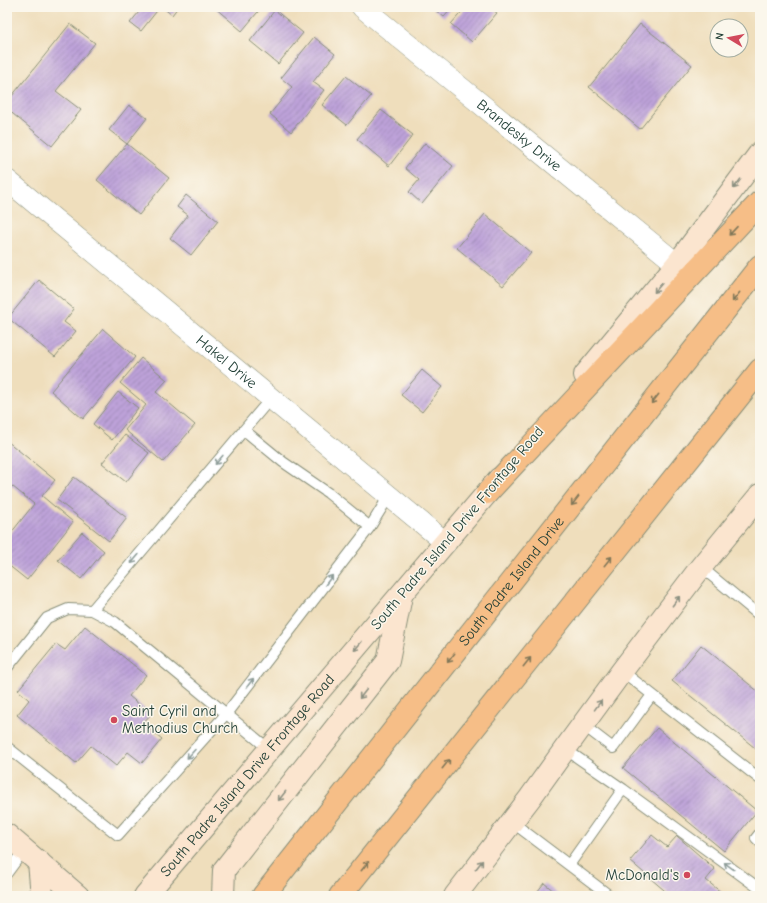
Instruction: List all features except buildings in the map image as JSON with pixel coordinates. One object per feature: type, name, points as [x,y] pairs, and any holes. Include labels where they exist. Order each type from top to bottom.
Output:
[{"type":"highway","points":[[487,493],[760,202]]},
{"type":"highway","name":"South Padre Island Drive","points":[[263,896],[760,266]]},
{"type":"highway","points":[[340,896],[760,370]]},
{"type":"main road","name":"South Padre Island Drive Frontage Road","points":[[146,896],[446,542],[677,264],[760,153]]},
{"type":"main road","points":[[456,895],[530,798],[622,671],[701,567],[760,495]]},
{"type":"main road","points":[[223,896],[224,870],[388,661],[401,595]]},
{"type":"main road","points":[[7,835],[78,896]]},
{"type":"main road","points":[[32,856],[42,896]]},
{"type":"street","name":"Brandesky Drive","points":[[362,7],[677,264]]},
{"type":"street","name":"Hakel Drive","points":[[7,180],[446,542]]},
{"type":"lane","points":[[92,610],[271,398]]},
{"type":"lane","points":[[244,430],[283,462],[328,493],[370,526]]},
{"type":"lane","points":[[7,747],[118,835],[226,714],[370,526],[390,496]]},
{"type":"lane","points":[[701,567],[760,616]]},
{"type":"lane","points":[[7,668],[47,618],[68,609],[92,610],[115,622],[270,750]]},
{"type":"lane","points":[[622,671],[760,778]]},
{"type":"lane","points":[[583,725],[612,748],[652,695]]},
{"type":"lane","points":[[565,749],[623,789],[760,889]]},
{"type":"lane","points":[[569,864],[623,789]]},
{"type":"lane","points":[[512,822],[610,896]]},
{"type":"lane","points":[[760,833],[756,838],[760,842]]},
{"type":"lane","points":[[7,873],[32,856]]},
{"type":"place","name":"Saint Cyril and Methodius Church","points":[[114,720]]},
{"type":"place","name":"McDonald's","points":[[687,875]]}]
